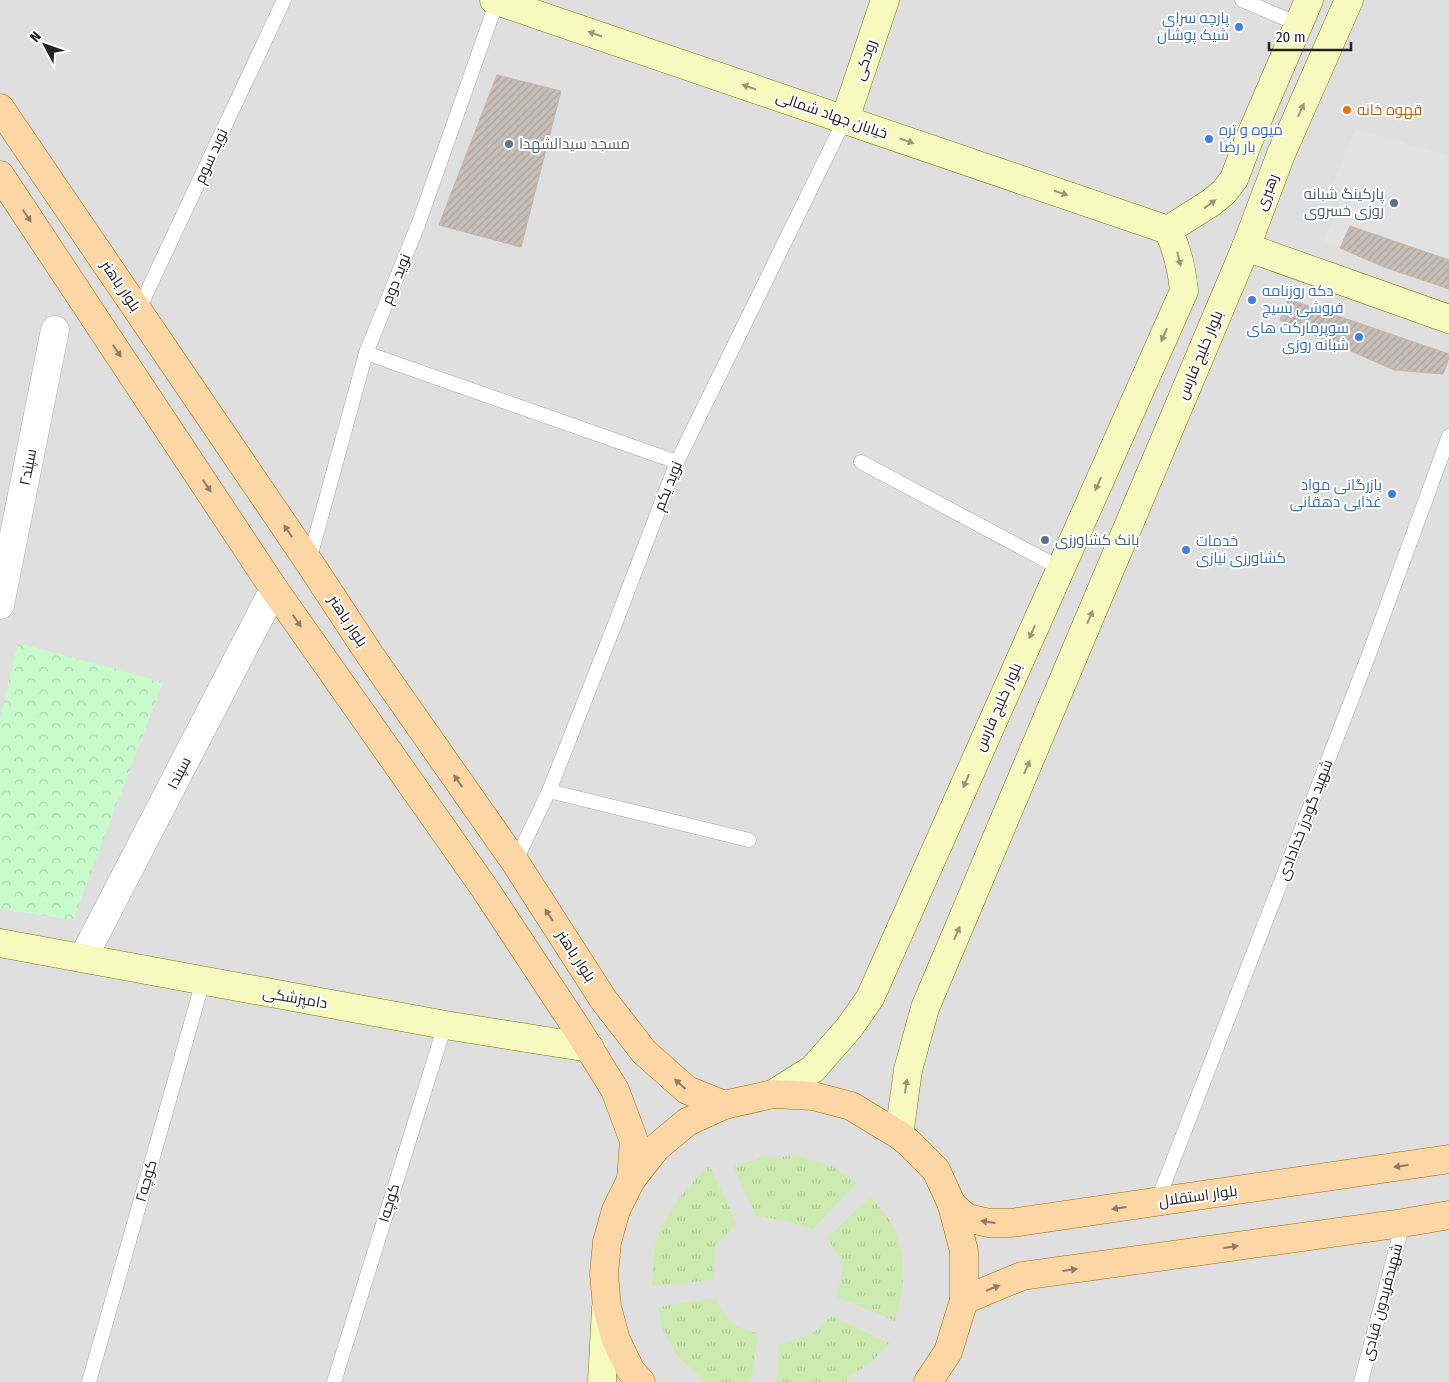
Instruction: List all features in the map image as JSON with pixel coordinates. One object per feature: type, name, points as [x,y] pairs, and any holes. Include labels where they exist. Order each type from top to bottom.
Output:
[{"type":"main road","name":"خیابان جهاد شمالی","points":[[496,0],[1168,230]]},
{"type":"main road","name":"رودکی","points":[[845,119],[885,0]]},
{"type":"main road","name":"رهبری","points":[[1222,302],[1246,247],[1281,154],[1349,0]]},
{"type":"main road","points":[[1168,230],[1212,202],[1224,192],[1234,179],[1304,12]]},
{"type":"main road","name":"بلوار باهنر","points":[[0,108],[309,562],[370,655],[515,862],[603,999],[644,1052],[687,1090],[724,1105]]},
{"type":"main road","points":[[1248,142],[1281,154]]},
{"type":"main road","points":[[0,175],[274,588],[486,889],[590,1048],[615,1090],[634,1141],[631,1180]]},
{"type":"main road","name":"بلوار خلیج فارس","points":[[773,1094],[813,1069],[849,1028],[870,998],[1184,291],[1176,249],[1168,230]]},
{"type":"main road","points":[[1246,247],[1449,320]]},
{"type":"main road","name":"بلوار خلیج فارس","points":[[899,1135],[908,1070],[925,1008],[1222,302]]},
{"type":"main road","points":[[274,588],[309,562]]},
{"type":"main road","name":"دامپزشکی","points":[[0,943],[445,1025],[590,1048]]},
{"type":"main road","points":[[573,1022],[603,999]]},
{"type":"main road","points":[[602,1382],[607,1307],[604,1274],[607,1242],[616,1210],[631,1180],[656,1148],[687,1122],[724,1105],[773,1094],[813,1096],[851,1106],[899,1135],[936,1170],[952,1205],[964,1251],[964,1300],[948,1352],[928,1382]]},
{"type":"main road","name":"بلوار استقلال","points":[[952,1205],[967,1218],[989,1223],[1011,1223],[1449,1159]]},
{"type":"main road","points":[[964,1300],[1022,1276],[1449,1215]]},
{"type":"main road","points":[[607,1307],[616,1340],[636,1378]]},
{"type":"street","name":"سپند۲","points":[[0,605],[55,330]]},
{"type":"street","name":"سپند۱","points":[[83,958],[274,588]]},
{"type":"lane","name":"نوید سوم","points":[[138,311],[284,0]]},
{"type":"lane","name":"نوید دوم","points":[[309,562],[366,353],[418,225],[496,0]]},
{"type":"lane","points":[[1242,0],[1304,12]]},
{"type":"lane","name":"نوید یکم","points":[[515,862],[549,791],[677,462],[845,119]]},
{"type":"lane","points":[[366,353],[677,462]]},
{"type":"lane","name":"شهید گودرز خدادادی","points":[[1157,1202],[1364,666],[1449,436]]},
{"type":"lane","points":[[861,462],[1060,568]]},
{"type":"lane","points":[[549,791],[749,840]]},
{"type":"lane","name":"کوچه۲","points":[[89,1382],[202,981]]},
{"type":"lane","name":"کوچه۱","points":[[334,1382],[445,1025]]},
{"type":"lane","name":"شهیدفریدون قبادی","points":[[1361,1382],[1403,1223]]},
{"type":"shaded area","points":[[0,0],[1449,0],[1449,1382],[0,1382]]},
{"type":"shaded area","name":"پارکینگ شبانه روزی خسروی","points":[[1355,129],[1449,156],[1449,260],[1350,226],[1340,248],[1323,241],[1345,192],[1332,186]]},
{"type":"green space","points":[[18,643],[163,682],[73,920],[0,909],[0,718]]},
{"type":"green space","points":[[799,1156],[832,1166],[857,1183],[813,1229],[786,1221],[756,1216],[733,1166],[765,1157]]},
{"type":"green space","points":[[709,1165],[737,1223],[716,1245],[713,1280],[652,1286],[654,1252],[662,1226],[675,1204]]},
{"type":"green space","points":[[871,1196],[893,1225],[902,1253],[903,1288],[895,1321],[837,1297],[843,1264],[827,1238]]},
{"type":"green space","points":[[715,1298],[730,1323],[758,1334],[751,1382],[705,1382],[676,1354],[662,1328],[658,1307]]},
{"type":"green space","points":[[832,1316],[889,1343],[873,1360],[843,1382],[776,1382],[779,1345],[813,1333]]},
{"type":"building","name":"مسجد سیدالشهدا","points":[[497,75],[561,91],[521,247],[439,225]]},
{"type":"building","points":[[1350,226],[1449,260],[1449,289],[1384,267],[1340,248]]},
{"type":"building","name":"سوپرمارکت های شبانه روزی","points":[[1288,299],[1449,354],[1443,374],[1394,370],[1280,320]]},
{"type":"place","name":"پارچه سرای شیک پوشان","points":[[1239,27]]},
{"type":"place","name":"قهوه خانه","points":[[1347,110]]},
{"type":"place","name":"میوه و تره بار رضا","points":[[1209,139]]},
{"type":"place","name":"مسجد سیدالشهدا","points":[[509,144]]},
{"type":"place","name":"پارکینگ شبانه روزی خسروی","points":[[1394,203]]},
{"type":"place","name":"دکه روزنامه فروشی بسیج","points":[[1252,300]]},
{"type":"place","name":"سوپرمارکت های شبانه روزی","points":[[1359,337]]},
{"type":"place","name":"بازرگانی مواد غذایی دهقانی","points":[[1392,494]]},
{"type":"place","name":"بانک کشاورزی","points":[[1045,540]]},
{"type":"place","name":"خدمات کشاورزی نیازی","points":[[1186,550]]}]
